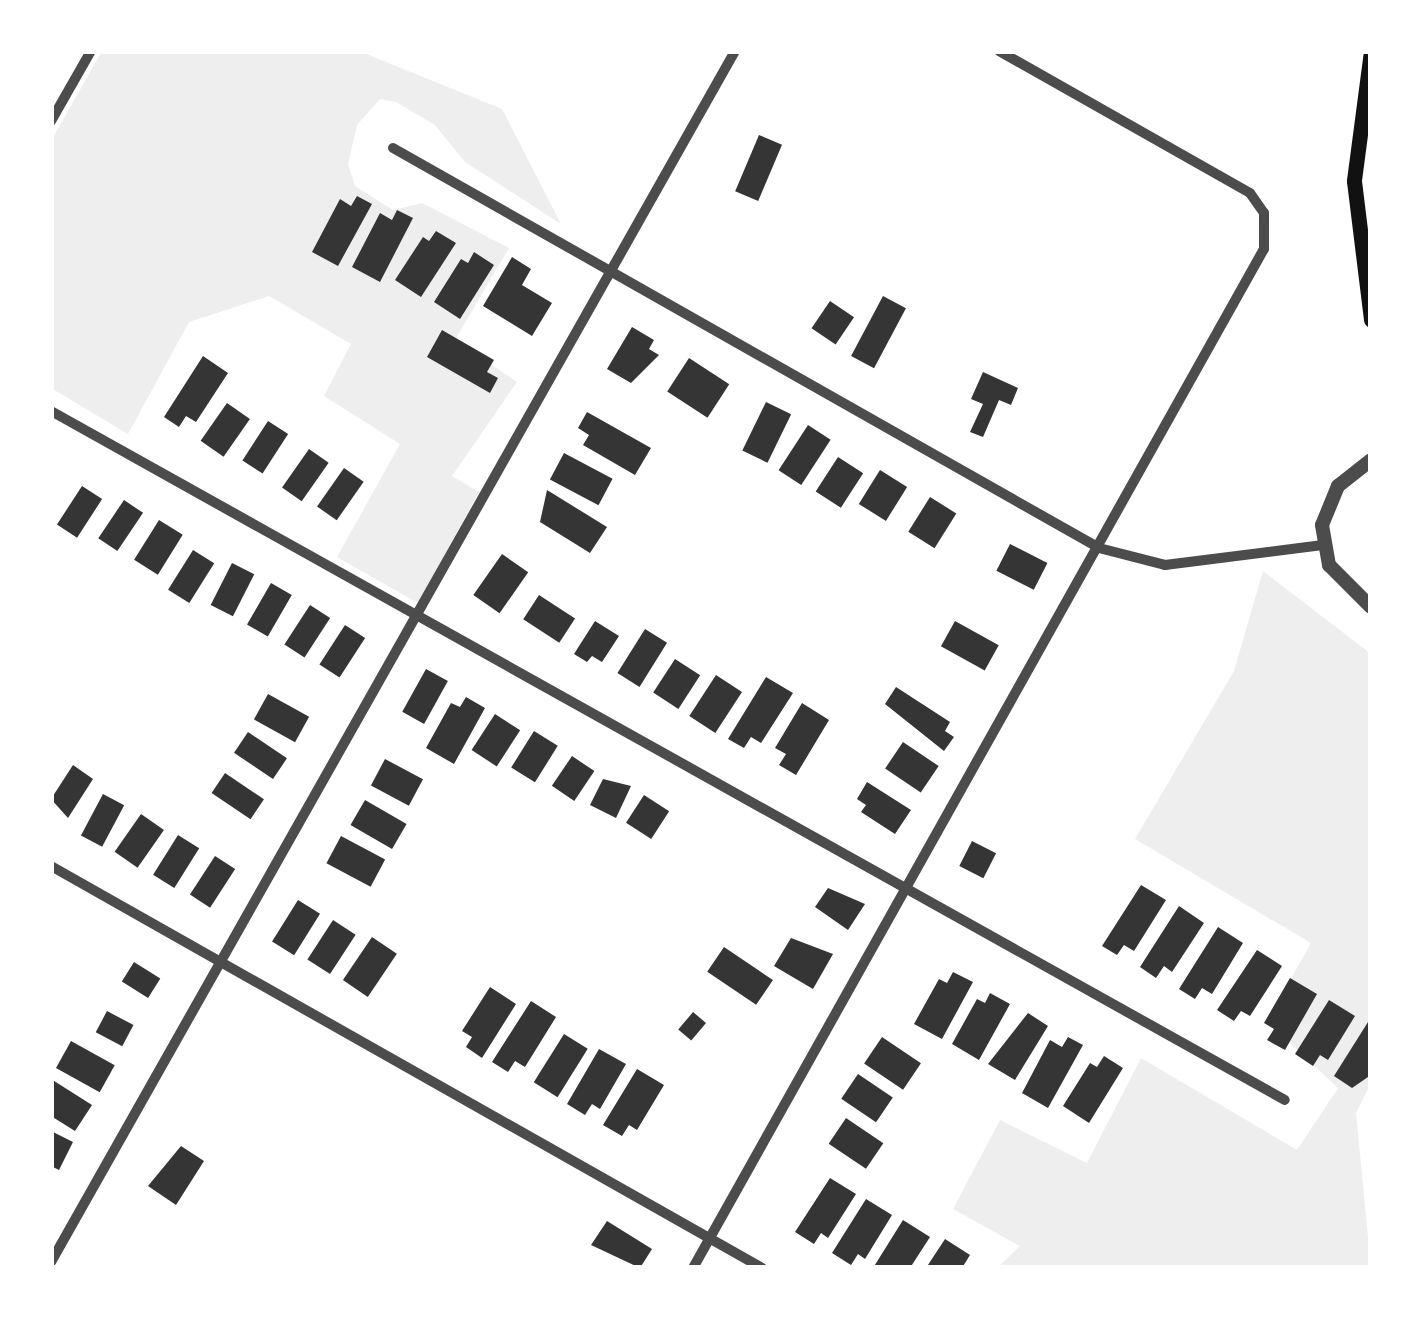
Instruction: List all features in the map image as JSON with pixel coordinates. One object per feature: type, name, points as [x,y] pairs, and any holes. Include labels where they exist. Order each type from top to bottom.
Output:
[{"type":"main road","points":[[1371,51],[1354,182],[1371,320]]},
{"type":"street","points":[[51,121],[91,51]]},
{"type":"street","points":[[51,1262],[422,618],[735,51]]},
{"type":"street","points":[[693,1268],[1264,249],[1264,213],[1250,194],[999,51]]},
{"type":"street","points":[[393,148],[1099,548],[1165,565],[1323,545]]},
{"type":"street","points":[[51,411],[1286,1100]]},
{"type":"street","points":[[1371,460],[1338,486],[1323,545],[1345,589],[1371,607]]},
{"type":"street","points":[[51,866],[762,1268]]},
{"type":"shaded area","points":[[102,51],[359,51],[502,109],[561,224],[465,162],[435,125],[396,102],[380,99],[357,125],[348,164],[355,186],[393,210],[422,203],[509,248],[455,340],[517,382],[452,476],[479,492],[418,603],[337,557],[400,444],[324,396],[351,344],[269,296],[189,322],[128,434],[51,388],[51,141]]},
{"type":"shaded area","points":[[1263,571],[1371,654],[1371,1083],[1356,1113],[1371,1268],[997,1268],[1020,1246],[953,1209],[1000,1120],[1087,1163],[1141,1058],[1297,1150],[1338,1088],[1267,1021],[1311,943],[1135,839],[1234,671]]},
{"type":"building","points":[[759,135],[782,145],[758,201],[735,191]]},
{"type":"building","points":[[357,196],[372,204],[338,266],[312,252],[340,199],[351,206]]},
{"type":"building","points":[[397,210],[413,218],[380,282],[352,267],[380,213],[392,220]]},
{"type":"building","points":[[436,231],[456,243],[421,297],[395,280],[423,237],[429,241]]},
{"type":"building","points":[[474,252],[494,265],[460,319],[434,302],[461,259],[468,263]]},
{"type":"building","points":[[512,257],[531,269],[522,285],[552,303],[532,336],[483,306]]},
{"type":"building","points":[[883,296],[906,308],[874,368],[851,356]]},
{"type":"building","points":[[830,301],[854,317],[836,345],[812,328]]},
{"type":"building","points":[[632,327],[654,340],[649,349],[659,355],[631,383],[607,369]]},
{"type":"building","points":[[442,330],[494,360],[487,372],[498,378],[490,393],[427,357]]},
{"type":"building","points":[[203,356],[228,373],[196,422],[186,416],[179,427],[164,417]]},
{"type":"building","points":[[689,358],[729,384],[707,418],[667,392]]},
{"type":"building","points":[[983,372],[1018,388],[1011,405],[999,400],[983,437],[970,432],[983,404],[971,399]]},
{"type":"building","points":[[766,402],[791,414],[767,463],[742,451]]},
{"type":"building","points":[[227,403],[250,419],[224,457],[201,441]]},
{"type":"building","points":[[587,412],[651,448],[635,475],[583,445],[589,435],[578,428]]},
{"type":"building","points":[[268,421],[288,434],[263,473],[242,460]]},
{"type":"building","points":[[808,425],[831,440],[801,485],[779,470]]},
{"type":"building","points":[[309,449],[329,463],[302,501],[282,488]]},
{"type":"building","points":[[564,453],[613,479],[598,505],[550,479]]},
{"type":"building","points":[[838,457],[863,473],[841,508],[816,491]]},
{"type":"building","points":[[344,468],[364,482],[337,520],[317,507]]},
{"type":"building","points":[[880,470],[907,487],[886,521],[859,504]]},
{"type":"building","points":[[82,486],[102,499],[77,538],[57,525]]},
{"type":"building","points":[[547,490],[607,527],[590,553],[540,522]]},
{"type":"building","points":[[930,497],[956,513],[935,548],[908,532]]},
{"type":"building","points":[[124,500],[143,513],[117,551],[98,538]]},
{"type":"building","points":[[159,520],[183,535],[158,575],[134,560]]},
{"type":"building","points":[[1010,544],[1047,563],[1034,590],[996,571]]},
{"type":"building","points":[[193,550],[214,563],[189,603],[168,590]]},
{"type":"building","points":[[502,554],[528,572],[500,613],[473,595]]},
{"type":"building","points":[[232,563],[254,574],[233,616],[211,605]]},
{"type":"building","points":[[271,583],[292,595],[268,637],[247,625]]},
{"type":"building","points":[[539,595],[575,618],[559,643],[523,619]]},
{"type":"building","points":[[310,605],[330,618],[305,657],[284,644]]},
{"type":"building","points":[[595,621],[619,636],[602,662],[592,656],[587,662],[574,654]]},
{"type":"building","points":[[955,621],[999,645],[985,671],[941,646]]},
{"type":"building","points":[[345,625],[365,638],[340,677],[319,664]]},
{"type":"building","points":[[645,629],[667,643],[639,687],[617,673]]},
{"type":"building","points":[[675,659],[700,675],[678,709],[653,693]]},
{"type":"building","points":[[426,669],[448,681],[424,724],[402,712]]},
{"type":"building","points":[[716,675],[742,692],[715,733],[689,716]]},
{"type":"building","points":[[766,677],[793,693],[761,743],[751,737],[744,748],[728,739]]},
{"type":"building","points":[[896,687],[950,722],[945,731],[954,737],[944,751],[885,704]]},
{"type":"building","points":[[268,694],[309,717],[295,742],[254,719]]},
{"type":"building","points":[[466,697],[485,708],[454,764],[426,748],[451,703],[460,707]]},
{"type":"building","points":[[802,703],[829,720],[796,775],[779,765],[786,754],[775,748]]},
{"type":"building","points":[[495,714],[520,730],[497,766],[472,750]]},
{"type":"building","points":[[534,731],[558,746],[535,782],[511,767]]},
{"type":"building","points":[[248,732],[287,758],[273,779],[234,753]]},
{"type":"building","points":[[903,742],[939,766],[921,793],[885,769]]},
{"type":"building","points":[[572,756],[594,771],[574,801],[552,786]]},
{"type":"building","points":[[385,759],[423,779],[409,806],[371,785]]},
{"type":"building","points":[[73,765],[93,779],[68,818],[51,799]]},
{"type":"building","points":[[225,773],[264,799],[251,819],[212,793]]},
{"type":"building","points":[[603,779],[631,786],[616,818],[590,805]]},
{"type":"building","points":[[867,782],[911,810],[895,834],[861,812],[866,805],[857,799]]},
{"type":"building","points":[[103,794],[124,805],[102,847],[81,835]]},
{"type":"building","points":[[644,795],[669,811],[651,839],[626,823]]},
{"type":"building","points":[[365,800],[407,824],[392,849],[350,825]]},
{"type":"building","points":[[141,814],[164,830],[138,868],[115,852]]},
{"type":"building","points":[[178,835],[199,848],[174,888],[153,875]]},
{"type":"building","points":[[341,836],[385,859],[371,887],[326,863]]},
{"type":"building","points":[[972,841],[996,853],[983,878],[959,866]]},
{"type":"building","points":[[215,856],[235,869],[210,908],[190,895]]},
{"type":"building","points":[[1141,885],[1166,900],[1134,951],[1124,945],[1117,955],[1102,946]]},
{"type":"building","points":[[828,888],[865,904],[848,930],[815,907]]},
{"type":"building","points":[[298,900],[320,914],[294,955],[272,942]]},
{"type":"building","points":[[1179,906],[1204,923],[1172,972],[1164,966],[1156,978],[1140,967]]},
{"type":"building","points":[[333,920],[356,935],[330,974],[307,959]]},
{"type":"building","points":[[1218,927],[1243,943],[1212,994],[1202,988],[1195,999],[1179,989]]},
{"type":"building","points":[[372,937],[397,954],[368,997],[343,980]]},
{"type":"building","points":[[791,938],[833,954],[813,989],[774,966]]},
{"type":"building","points":[[724,947],[773,980],[756,1005],[707,972]]},
{"type":"building","points":[[1257,950],[1282,966],[1250,1016],[1241,1011],[1234,1021],[1217,1010]]},
{"type":"building","points":[[134,962],[160,978],[148,998],[122,982]]},
{"type":"building","points":[[953,972],[973,982],[942,1039],[914,1024],[939,979],[947,983]]},
{"type":"building","points":[[1290,978],[1317,994],[1285,1050],[1267,1040],[1274,1029],[1264,1023]]},
{"type":"building","points":[[490,987],[516,1004],[482,1058],[466,1047],[472,1037],[462,1031]]},
{"type":"building","points":[[990,993],[1010,1004],[979,1060],[952,1044],[977,999],[985,1003]]},
{"type":"building","points":[[1329,1000],[1355,1016],[1328,1060],[1320,1055],[1313,1066],[1295,1054]]},
{"type":"building","points":[[531,1001],[556,1017],[525,1067],[515,1061],[508,1072],[492,1062]]},
{"type":"building","points":[[107,1011],[133,1025],[122,1046],[96,1032]]},
{"type":"building","points":[[693,1012],[706,1023],[691,1041],[678,1030]]},
{"type":"building","points":[[1028,1013],[1048,1026],[1015,1080],[988,1064]]},
{"type":"building","points":[[1368,1022],[1371,1075],[1352,1088],[1334,1076]]},
{"type":"building","points":[[564,1034],[588,1049],[558,1097],[534,1082]]},
{"type":"building","points":[[882,1037],[921,1063],[903,1090],[864,1064]]},
{"type":"building","points":[[1068,1037],[1083,1045],[1048,1108],[1022,1093],[1050,1040],[1062,1047]]},
{"type":"building","points":[[71,1041],[115,1065],[100,1092],[56,1068]]},
{"type":"building","points":[[599,1049],[626,1064],[600,1109],[592,1104],[585,1115],[567,1104]]},
{"type":"building","points":[[1104,1056],[1123,1068],[1089,1123],[1063,1106],[1090,1063],[1097,1067]]},
{"type":"building","points":[[637,1069],[664,1085],[637,1130],[629,1125],[622,1136],[603,1125]]},
{"type":"building","points":[[858,1074],[893,1097],[876,1122],[841,1099]]},
{"type":"building","points":[[51,1079],[92,1105],[75,1131],[51,1116]]},
{"type":"building","points":[[846,1118],[883,1143],[866,1169],[829,1144]]},
{"type":"building","points":[[51,1131],[73,1142],[59,1170],[51,1166]]},
{"type":"building","points":[[181,1146],[204,1161],[176,1205],[148,1186]]},
{"type":"building","points":[[830,1178],[856,1194],[828,1238],[821,1233],[814,1244],[795,1232]]},
{"type":"building","points":[[866,1199],[892,1215],[865,1259],[858,1254],[851,1265],[832,1253]]},
{"type":"building","points":[[903,1220],[930,1237],[910,1268],[873,1268]]},
{"type":"building","points":[[607,1221],[652,1249],[640,1268],[591,1245]]},
{"type":"building","points":[[945,1239],[970,1255],[962,1268],[926,1268]]}]
